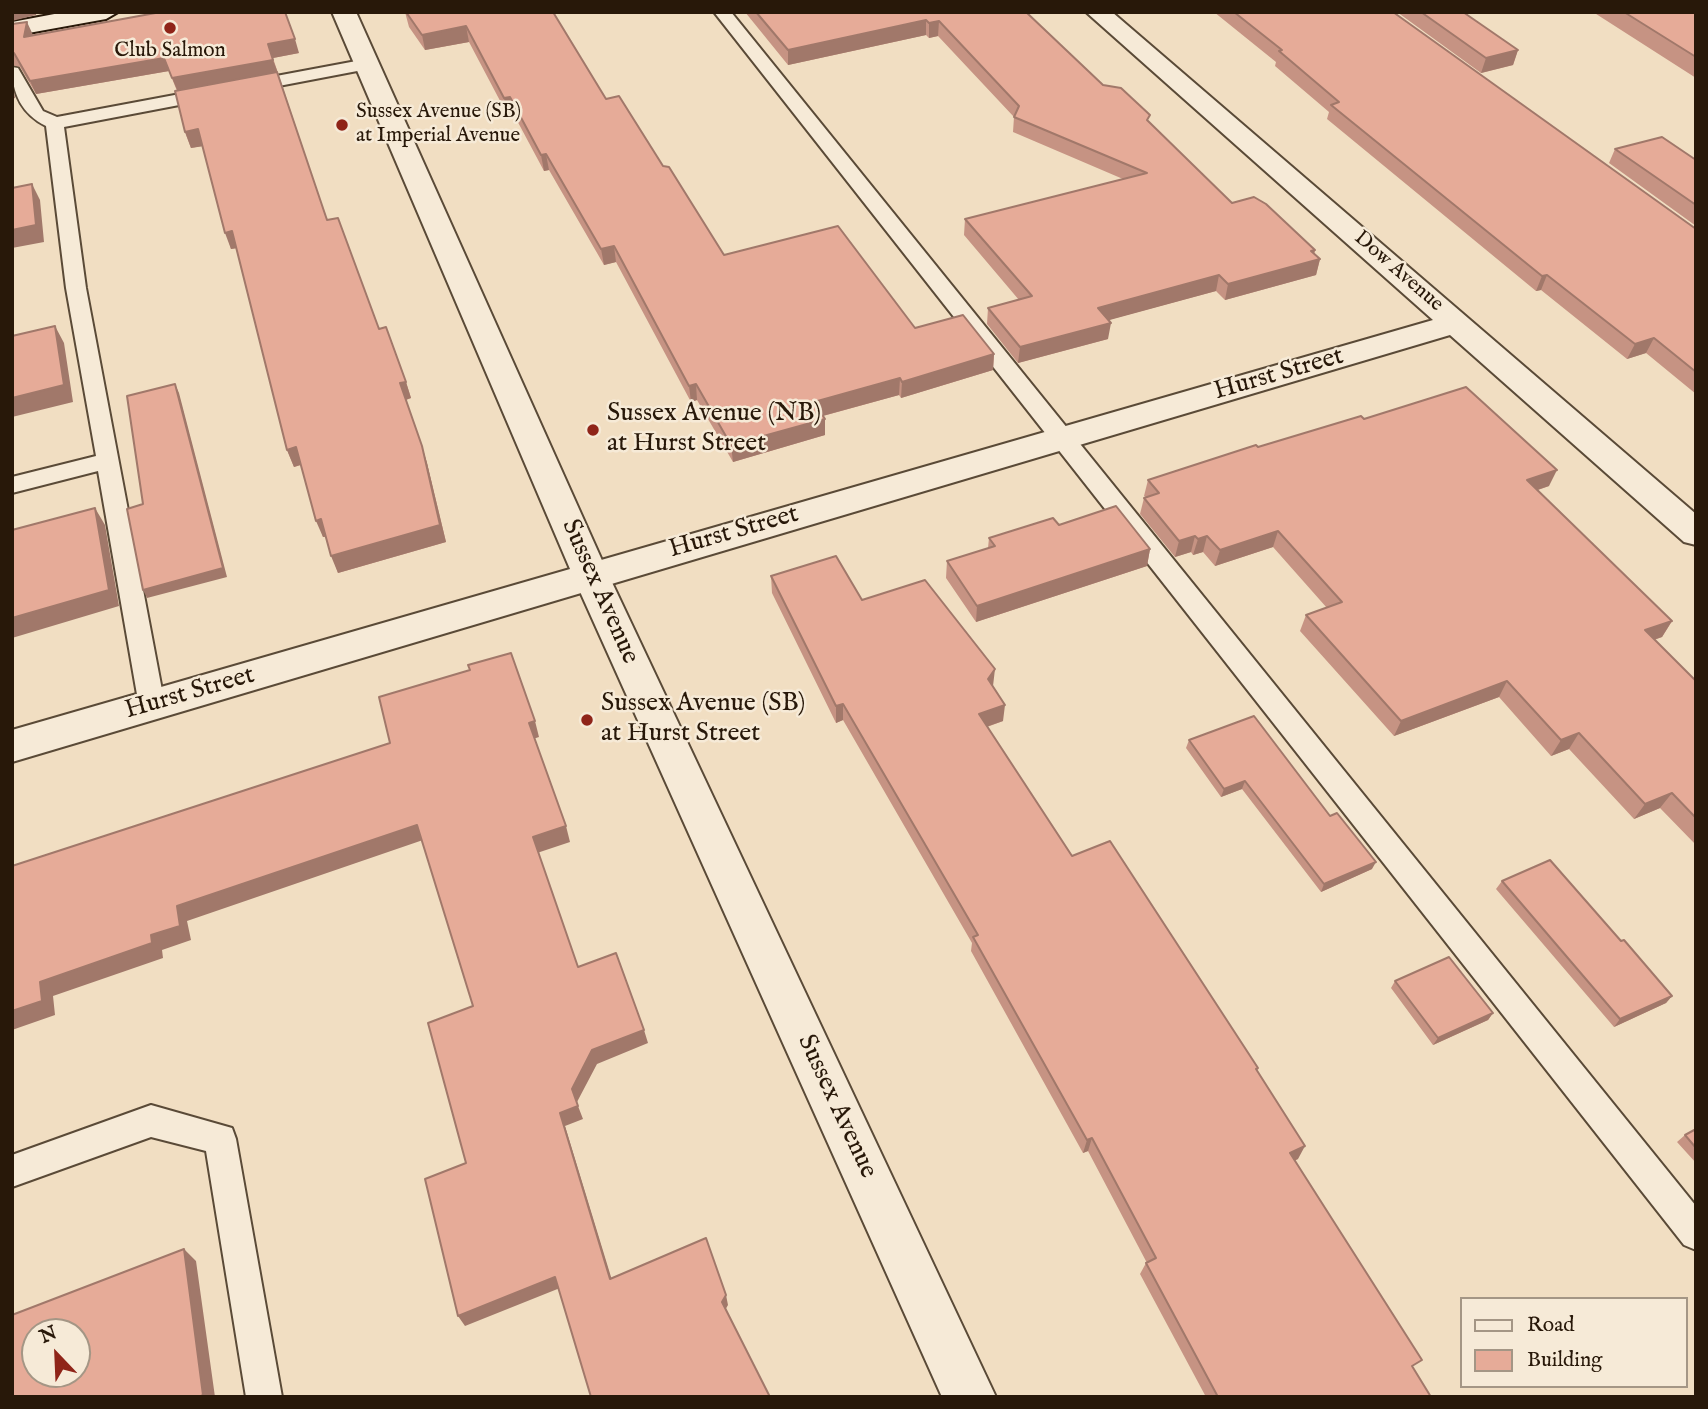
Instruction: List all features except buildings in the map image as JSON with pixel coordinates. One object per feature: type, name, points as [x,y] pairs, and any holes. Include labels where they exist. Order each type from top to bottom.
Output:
[{"type":"street","points":[[12,29],[106,12]]},
{"type":"street","name":"Sussex Avenue","points":[[344,12],[591,576],[969,1397]]},
{"type":"street","name":"Dow Avenue","points":[[1098,12],[1696,533]]},
{"type":"street","name":"Hurst Street","points":[[12,746],[1457,323]]},
{"type":"lane","points":[[722,12],[1696,1233]]},
{"type":"lane","points":[[12,72],[36,114],[55,123],[367,64]]},
{"type":"lane","points":[[55,123],[76,288],[152,706]]},
{"type":"lane","points":[[12,485],[107,461]]},
{"type":"lane","points":[[12,1171],[151,1121],[220,1139],[264,1397]]},
{"type":"place","name":"Club Salmon","points":[[170,28]]},
{"type":"place","name":"Sussex Avenue (SB) at Imperial Avenue","points":[[342,125]]},
{"type":"place","name":"Sussex Avenue (NB) at Hurst Street","points":[[593,430]]},
{"type":"place","name":"Sussex Avenue (SB) at Hurst Street","points":[[587,720]]}]
